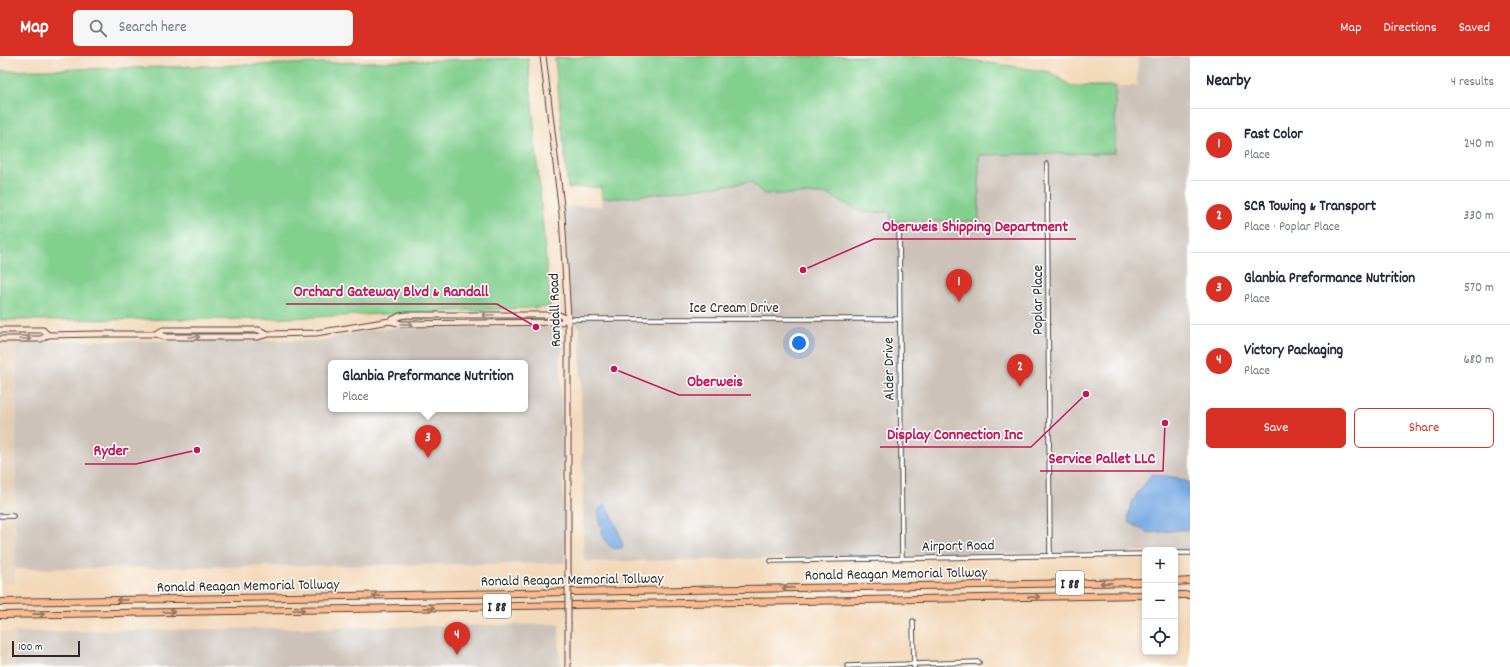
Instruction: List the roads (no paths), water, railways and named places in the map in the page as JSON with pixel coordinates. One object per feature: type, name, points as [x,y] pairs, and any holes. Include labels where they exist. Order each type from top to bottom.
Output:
[{"type":"highway","points":[[1178,582],[1190,581]]},
{"type":"highway","name":"Ronald Reagan Memorial Tollway","points":[[0,602],[1142,582]]},
{"type":"highway","name":"Ronald Reagan Memorial Tollway","points":[[0,615],[1142,595]]},
{"type":"highway","points":[[1178,595],[1190,595]]},
{"type":"street","name":"Randall Road","points":[[543,56],[562,214],[568,319],[568,667]]},
{"type":"street","name":"Poplar Place","points":[[1047,164],[1050,556]]},
{"type":"street","name":"Alder Drive","points":[[898,228],[902,558]]},
{"type":"street","points":[[0,339],[41,339],[48,334],[156,334],[163,330],[259,330],[268,334],[316,333],[390,321],[400,316],[407,315],[559,315],[568,319]]},
{"type":"street","name":"Ice Cream Drive","points":[[568,319],[900,319]]},
{"type":"street","points":[[390,321],[402,324],[425,324],[561,322],[568,319]]},
{"type":"street","points":[[0,330],[43,330],[48,334]]},
{"type":"street","points":[[0,516],[13,516]]},
{"type":"street","points":[[1178,553],[1190,552]]},
{"type":"street","name":"Airport Road","points":[[771,561],[1142,554]]},
{"type":"street","points":[[913,621],[914,666]]},
{"type":"street","points":[[847,666],[914,666],[979,662]]},
{"type":"water","points":[[1152,474],[1177,478],[1190,483],[1190,529],[1148,533],[1129,522],[1132,502]]},
{"type":"water","points":[[604,504],[613,518],[623,547],[617,549],[611,547],[604,537],[600,523],[599,511]]},
{"type":"place","name":"Oberweis Shipping Department","points":[[803,270]]},
{"type":"place","name":"Fast Color","points":[[959,302]]},
{"type":"place","name":"Orchard Gateway Blvd & Randall","points":[[536,327]]},
{"type":"place","name":"Oberweis","points":[[614,369]]},
{"type":"place","name":"SCR Towing & Transport","points":[[1020,387]]},
{"type":"place","name":"Display Connection Inc","points":[[1086,394]]},
{"type":"place","name":"Service Pallet LLC","points":[[1165,423]]},
{"type":"place","name":"Ryder","points":[[197,450]]},
{"type":"place","name":"Glanbia Preformance Nutrition","points":[[428,458]]},
{"type":"place","name":"Victory Packaging","points":[[457,655]]}]
